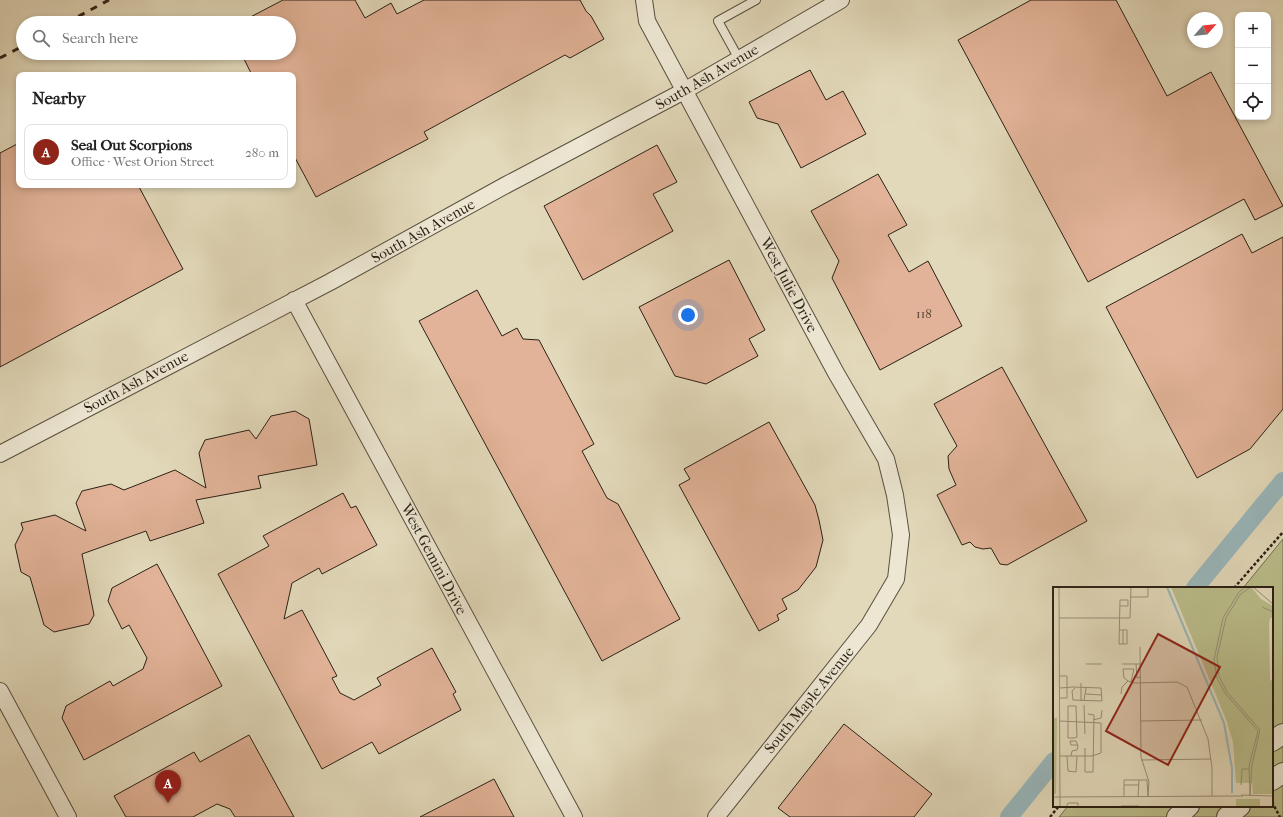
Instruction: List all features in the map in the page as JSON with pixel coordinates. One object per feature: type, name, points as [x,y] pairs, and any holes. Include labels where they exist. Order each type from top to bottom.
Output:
[{"type":"street","name":"West Julie Drive","points":[[644,0],[647,22],[836,373],[886,459],[895,495],[901,535],[896,579]]},
{"type":"street","name":"South Ash Avenue","points":[[0,454],[294,300],[684,91],[841,0]]},
{"type":"street","name":"West Gemini Drive","points":[[294,300],[574,817]]},
{"type":"street","name":"South Maple Avenue","points":[[716,817],[869,625],[896,579]]},
{"type":"street","points":[[0,691],[68,817]]},
{"type":"street","points":[[1273,740],[1283,734]]},
{"type":"street","points":[[1273,779],[1283,773]]},
{"type":"street","points":[[1177,817],[1188,807]]},
{"type":"street","points":[[1227,817],[1239,807]]},
{"type":"lane","points":[[739,59],[718,21],[756,0]]},
{"type":"path","points":[[1235,587],[1283,532]]},
{"type":"path","points":[[1273,804],[1280,817]]},
{"type":"path","points":[[1050,817],[1058,807]]},
{"type":"green space","points":[[1283,539],[1283,817],[1059,817],[1067,807],[1273,807],[1273,587],[1244,587]]},
{"type":"building","points":[[283,0],[355,0],[365,18],[391,3],[397,14],[424,0],[580,0],[604,39],[570,58],[565,55],[424,132],[428,139],[316,197],[296,160],[296,72],[250,72],[244,60],[296,60],[296,16],[252,16]]},
{"type":"building","points":[[1031,0],[1116,0],[1167,96],[1211,72],[1235,117],[1235,120],[1237,120],[1283,206],[1255,220],[1244,199],[1088,282],[958,40]]},
{"type":"building","points":[[810,70],[826,100],[843,91],[866,134],[801,168],[778,124],[757,118],[749,102]]},
{"type":"building","points":[[16,145],[16,188],[140,188],[183,269],[0,367],[0,153]]},
{"type":"building","points":[[657,145],[677,182],[653,194],[673,231],[583,280],[544,206]]},
{"type":"building","points":[[878,174],[907,225],[888,235],[909,272],[928,261],[962,326],[880,370],[832,278],[839,261],[811,211]]},
{"type":"building","points":[[1242,234],[1252,253],[1283,237],[1283,409],[1250,449],[1197,478],[1106,307]]},
{"type":"building","points":[[729,260],[765,330],[749,339],[758,356],[706,384],[675,376],[639,307]]},
{"type":"building","points":[[477,290],[502,336],[517,328],[523,339],[539,340],[594,444],[582,451],[607,498],[618,504],[680,619],[602,661],[419,321]]},
{"type":"building","points":[[1002,367],[1087,521],[1007,565],[1000,564],[991,548],[983,549],[975,547],[970,542],[962,545],[937,495],[956,485],[949,469],[948,456],[957,446],[934,404]]},
{"type":"building","points":[[295,411],[309,419],[317,465],[258,476],[261,488],[196,500],[204,523],[150,541],[146,531],[82,554],[94,615],[89,624],[54,632],[44,625],[30,577],[21,572],[15,545],[23,529],[21,523],[55,515],[86,531],[76,503],[82,491],[111,484],[124,490],[175,470],[206,488],[199,453],[205,440],[249,430],[256,439],[271,416]]},
{"type":"building","points":[[769,422],[815,505],[823,540],[816,567],[798,590],[782,599],[787,609],[777,615],[779,620],[759,631],[679,485],[690,479],[684,469]]},
{"type":"building","points":[[343,493],[351,508],[356,506],[377,545],[322,574],[319,568],[292,583],[284,619],[302,610],[337,676],[332,678],[340,693],[354,700],[381,685],[377,678],[432,648],[456,692],[453,694],[461,710],[379,754],[372,742],[322,769],[218,574],[269,546],[263,536]]},
{"type":"building","points":[[157,564],[222,686],[84,760],[62,718],[66,706],[110,681],[113,686],[143,669],[147,658],[129,625],[122,629],[108,601],[112,588]]},
{"type":"building","points":[[844,724],[932,794],[914,817],[790,817],[778,808]]},
{"type":"building","points":[[249,735],[294,817],[235,817],[230,809],[217,804],[193,817],[126,817],[114,796],[194,752],[200,762]]},
{"type":"building","points":[[494,779],[514,817],[420,817]]},
{"type":"waterway","points":[[1196,587],[1283,481]]},
{"type":"waterway","points":[[1009,817],[1053,762]]},
{"type":"railway","points":[[79,16],[109,0]]},
{"type":"railway","points":[[0,58],[16,50]]},
{"type":"place","name":"Seal Out Scorpions","points":[[168,803]]}]
